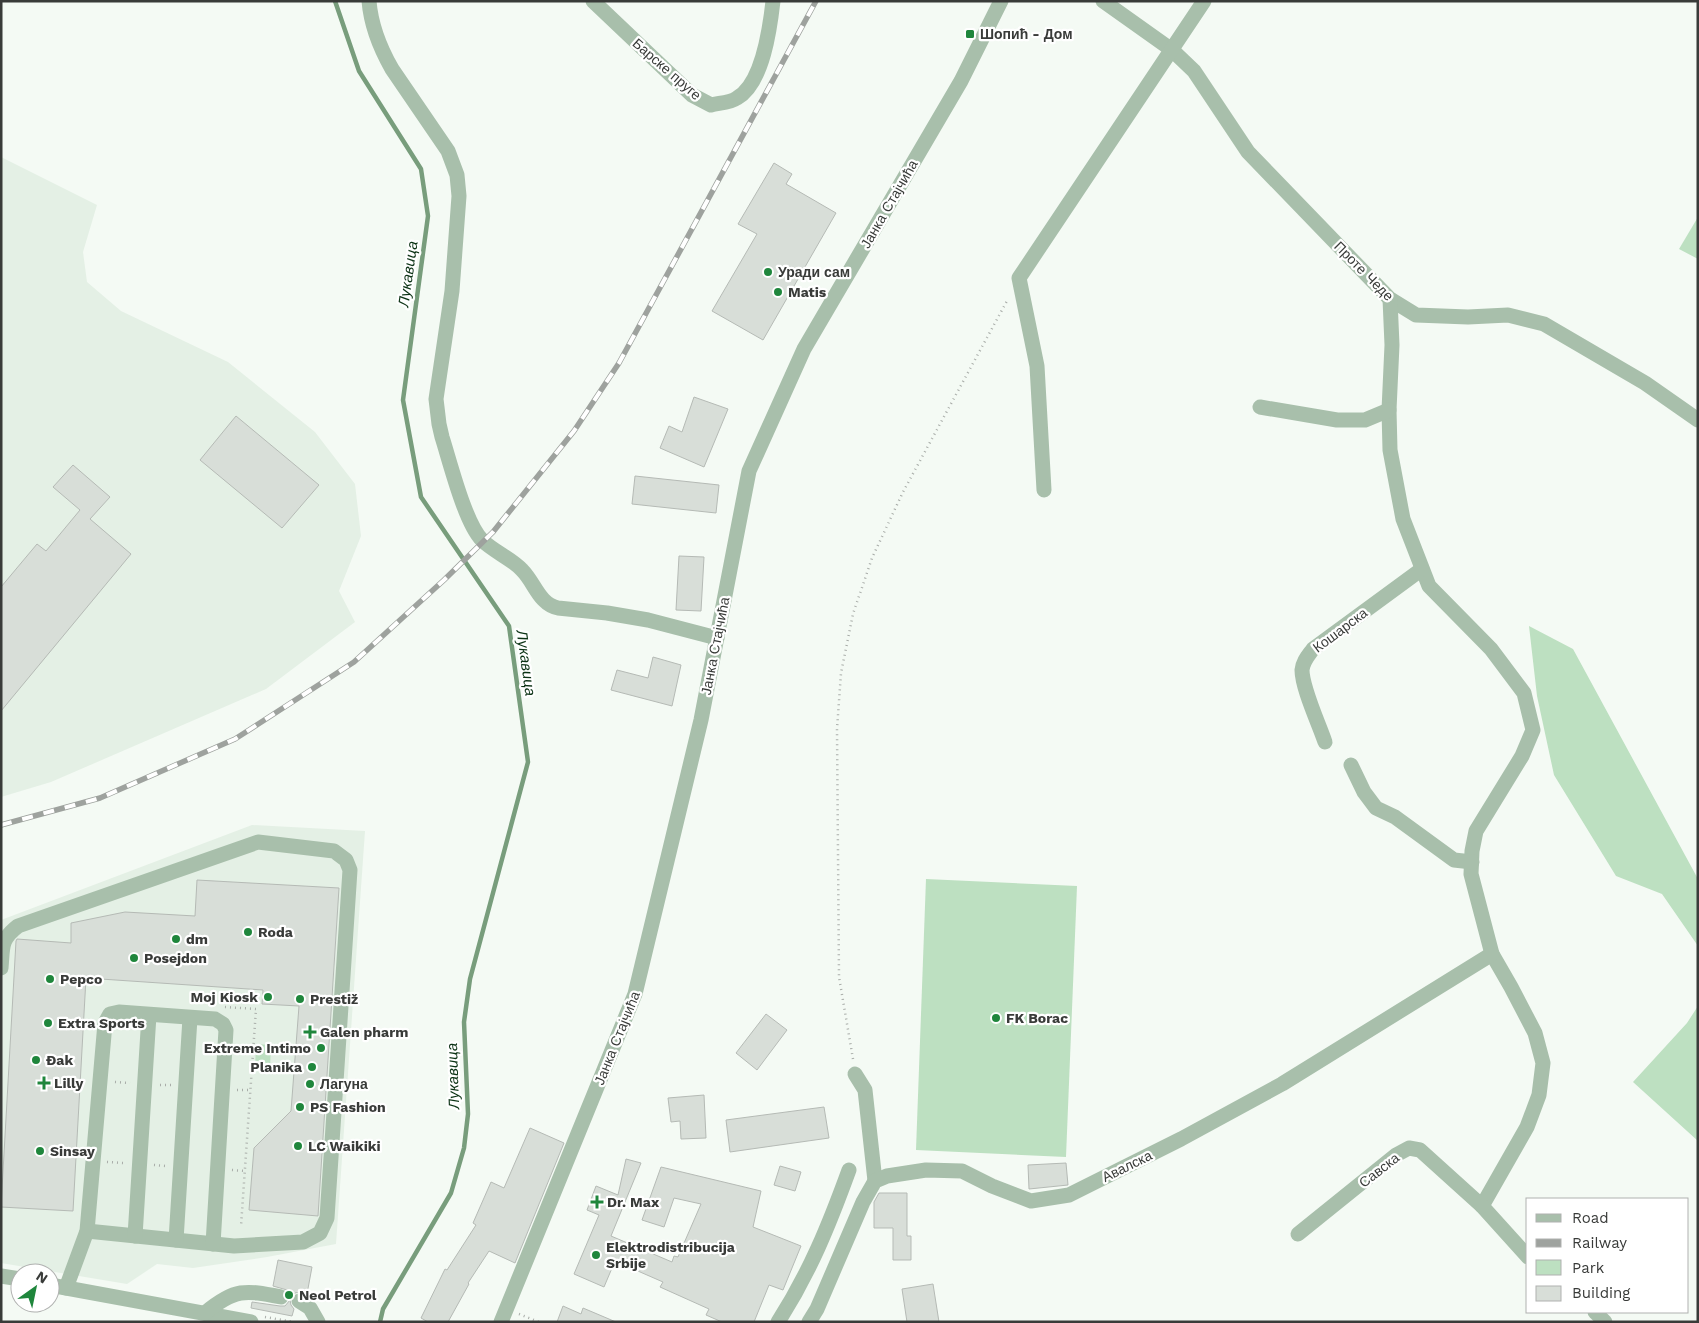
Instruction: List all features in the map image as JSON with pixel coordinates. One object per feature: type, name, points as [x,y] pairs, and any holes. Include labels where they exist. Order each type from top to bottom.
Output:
[{"type":"street","points":[[369,1],[372,24],[384,55],[448,151],[457,175],[459,196],[452,292],[436,398],[442,436],[473,527],[482,540],[523,570],[542,599],[551,606],[648,620],[717,638]]},
{"type":"street","name":"Барске пруге","points":[[592,1],[692,95],[710,106],[737,99],[750,86],[766,51],[774,1]]},
{"type":"street","name":"Јанка Стајчића","points":[[501,1322],[635,994],[701,720],[749,471],[804,350],[961,81],[1001,1]]},
{"type":"street","name":"Проте Чеде","points":[[1102,1],[1172,50],[1194,71],[1248,152],[1390,299],[1416,315],[1468,317],[1508,315],[1544,324],[1645,383],[1698,420]]},
{"type":"street","points":[[1044,490],[1037,366],[1020,278],[1204,1]]},
{"type":"street","points":[[1390,299],[1392,345],[1389,410],[1390,450],[1403,519],[1429,586],[1491,649],[1524,694],[1533,730],[1522,756],[1476,831],[1472,851],[1472,874],[1492,954],[1535,1033],[1543,1062],[1539,1095],[1527,1128],[1482,1206]]},
{"type":"street","points":[[1260,407],[1337,420],[1365,420],[1389,410]]},
{"type":"street","name":"Кошарска","points":[[1325,742],[1304,684],[1302,670],[1304,660],[1313,649],[1422,569]]},
{"type":"street","points":[[1351,765],[1364,792],[1376,808],[1395,817],[1454,860],[1472,862]]},
{"type":"street","points":[[1,968],[3,945],[8,934],[18,926],[258,842],[334,851],[346,860],[350,870],[327,1218],[320,1233],[303,1242],[234,1246],[87,1231]]},
{"type":"street","name":"Авалска","points":[[875,1182],[887,1176],[926,1170],[962,1171],[992,1186],[1031,1201],[1069,1195],[1181,1139],[1282,1084],[1492,954]]},
{"type":"street","points":[[66,1288],[87,1231],[105,1023],[110,1014],[118,1012],[216,1020],[223,1024],[226,1030],[214,1244]]},
{"type":"street","points":[[135,1236],[149,1014]]},
{"type":"street","points":[[176,1240],[190,1018]]},
{"type":"street","points":[[809,1322],[817,1309],[863,1202],[875,1182],[865,1090],[855,1074]]},
{"type":"street","name":"Савска","points":[[1298,1234],[1396,1155],[1409,1148],[1420,1150],[1482,1206],[1526,1255]]},
{"type":"street","points":[[778,1322],[800,1287],[829,1225],[849,1170]]},
{"type":"street","points":[[60,1287],[251,1322]]},
{"type":"street","points":[[205,1313],[229,1296],[241,1292],[281,1297]]},
{"type":"street","points":[[299,1301],[310,1308],[318,1322]]},
{"type":"path","points":[[855,1074],[839,977],[837,729],[842,665],[853,614],[872,558],[904,492],[1020,278]]},
{"type":"path","points":[[218,1007],[256,1009],[242,1226]]},
{"type":"path","points":[[513,1311],[539,1322]]},
{"type":"shaded area","points":[[1,157],[97,205],[83,252],[87,282],[121,311],[228,362],[315,432],[355,484],[361,536],[339,591],[355,622],[266,689],[51,782],[1,797]]},
{"type":"shaded area","points":[[252,825],[365,831],[336,1244],[193,1268],[157,1264],[127,1284],[60,1273],[60,1263],[1,1263],[1,920]]},
{"type":"green space","points":[[1698,217],[1698,259],[1679,249]]},
{"type":"green space","points":[[1529,626],[1573,649],[1698,879],[1698,946],[1662,894],[1616,876],[1554,775],[1537,696]]},
{"type":"green space","name":"FK Borac","points":[[926,879],[1077,886],[1066,1157],[916,1150]]},
{"type":"green space","points":[[1698,1006],[1698,1141],[1633,1082],[1687,1023]]},
{"type":"green space","points":[[256,1044],[271,1045],[270,1069],[255,1068]]},
{"type":"building","name":"Уради сам","points":[[774,163],[792,174],[786,184],[836,213],[763,340],[712,311],[757,234],[738,224]]},
{"type":"building","points":[[694,397],[728,409],[704,467],[660,448],[669,426],[682,432]]},
{"type":"building","points":[[236,416],[319,485],[282,528],[200,460]]},
{"type":"building","points":[[73,465],[110,497],[90,519],[131,554],[1,711],[1,587],[37,544],[46,551],[80,510],[53,487]]},
{"type":"building","points":[[635,476],[719,485],[716,513],[632,504]]},
{"type":"building","points":[[679,556],[704,557],[701,611],[676,610]]},
{"type":"building","points":[[653,657],[681,665],[672,706],[611,690],[617,670],[648,678]]},
{"type":"building","points":[[197,880],[339,888],[318,1216],[249,1210],[254,1148],[291,1111],[299,1006],[262,1004],[263,990],[86,978],[73,1211],[1,1207],[17,939],[71,943],[71,923],[125,912],[195,916]]},
{"type":"building","points":[[766,1014],[787,1030],[757,1070],[736,1053]]},
{"type":"building","points":[[704,1095],[706,1138],[681,1139],[680,1121],[671,1122],[668,1098]]},
{"type":"building","points":[[824,1107],[829,1138],[730,1152],[726,1120]]},
{"type":"building","points":[[530,1128],[564,1143],[515,1263],[489,1251],[468,1283],[448,1322],[428,1322],[421,1318],[445,1269],[447,1270],[476,1225],[473,1223],[491,1182],[504,1188]]},
{"type":"building","points":[[626,1159],[641,1163],[611,1236],[672,1262],[674,1256],[678,1257],[701,1204],[674,1198],[664,1227],[642,1220],[661,1167],[761,1191],[753,1227],[801,1246],[783,1290],[769,1285],[754,1322],[722,1322],[706,1315],[709,1309],[660,1287],[663,1282],[615,1261],[604,1287],[574,1274],[599,1215],[587,1210],[596,1186],[618,1195]]},
{"type":"building","points":[[1066,1163],[1068,1185],[1029,1189],[1028,1165]]},
{"type":"building","points":[[780,1166],[801,1172],[795,1191],[774,1185]]},
{"type":"building","points":[[879,1193],[907,1193],[907,1236],[911,1236],[911,1260],[893,1260],[893,1228],[874,1228],[874,1202]]},
{"type":"building","points":[[278,1260],[312,1267],[307,1294],[295,1293],[290,1299],[290,1293],[287,1290],[273,1286]]},
{"type":"building","points":[[933,1284],[939,1322],[907,1322],[902,1289]]},
{"type":"building","points":[[290,1300],[294,1309],[292,1316],[251,1308],[252,1302],[285,1306]]},
{"type":"building","points":[[563,1306],[581,1314],[583,1308],[616,1322],[557,1322]]},
{"type":"waterway","name":"Лукавица","points":[[335,1],[359,71],[421,169],[428,216],[403,400],[421,497],[509,626],[528,762],[470,979],[464,1022],[468,1114],[464,1148],[451,1193],[383,1309],[380,1322]]},
{"type":"railway","points":[[1,825],[100,798],[235,739],[354,662],[444,580],[493,532],[574,431],[619,363],[816,1]]},
{"type":"place","name":"Шопић - Дом","points":[[970,34]]},
{"type":"place","name":"Уради сам","points":[[768,272]]},
{"type":"place","name":"Matis","points":[[778,292]]},
{"type":"place","name":"Roda","points":[[248,932]]},
{"type":"place","name":"dm","points":[[176,939]]},
{"type":"place","name":"Posejdon","points":[[134,958]]},
{"type":"place","name":"Pepco","points":[[50,979]]},
{"type":"place","name":"Moj Kiosk","points":[[268,997]]},
{"type":"place","name":"Prestiž","points":[[300,999]]},
{"type":"place","name":"FK Borac","points":[[996,1018]]},
{"type":"place","name":"Extra Sports","points":[[48,1023]]},
{"type":"place","name":"Galen pharm","points":[[310,1032]]},
{"type":"place","name":"Extreme Intimo","points":[[321,1048]]},
{"type":"place","name":"Đak","points":[[36,1060]]},
{"type":"place","name":"Planika","points":[[312,1067]]},
{"type":"place","name":"Lilly","points":[[44,1083]]},
{"type":"place","name":"Лагуна","points":[[310,1084]]},
{"type":"place","name":"PS Fashion","points":[[300,1107]]},
{"type":"place","name":"LC Waikiki","points":[[298,1146]]},
{"type":"place","name":"Sinsay","points":[[40,1151]]},
{"type":"place","name":"Dr. Max","points":[[597,1202]]},
{"type":"place","name":"Elektrodistribucija Srbije","points":[[596,1255]]},
{"type":"place","name":"Neol Petrol","points":[[289,1295]]}]
